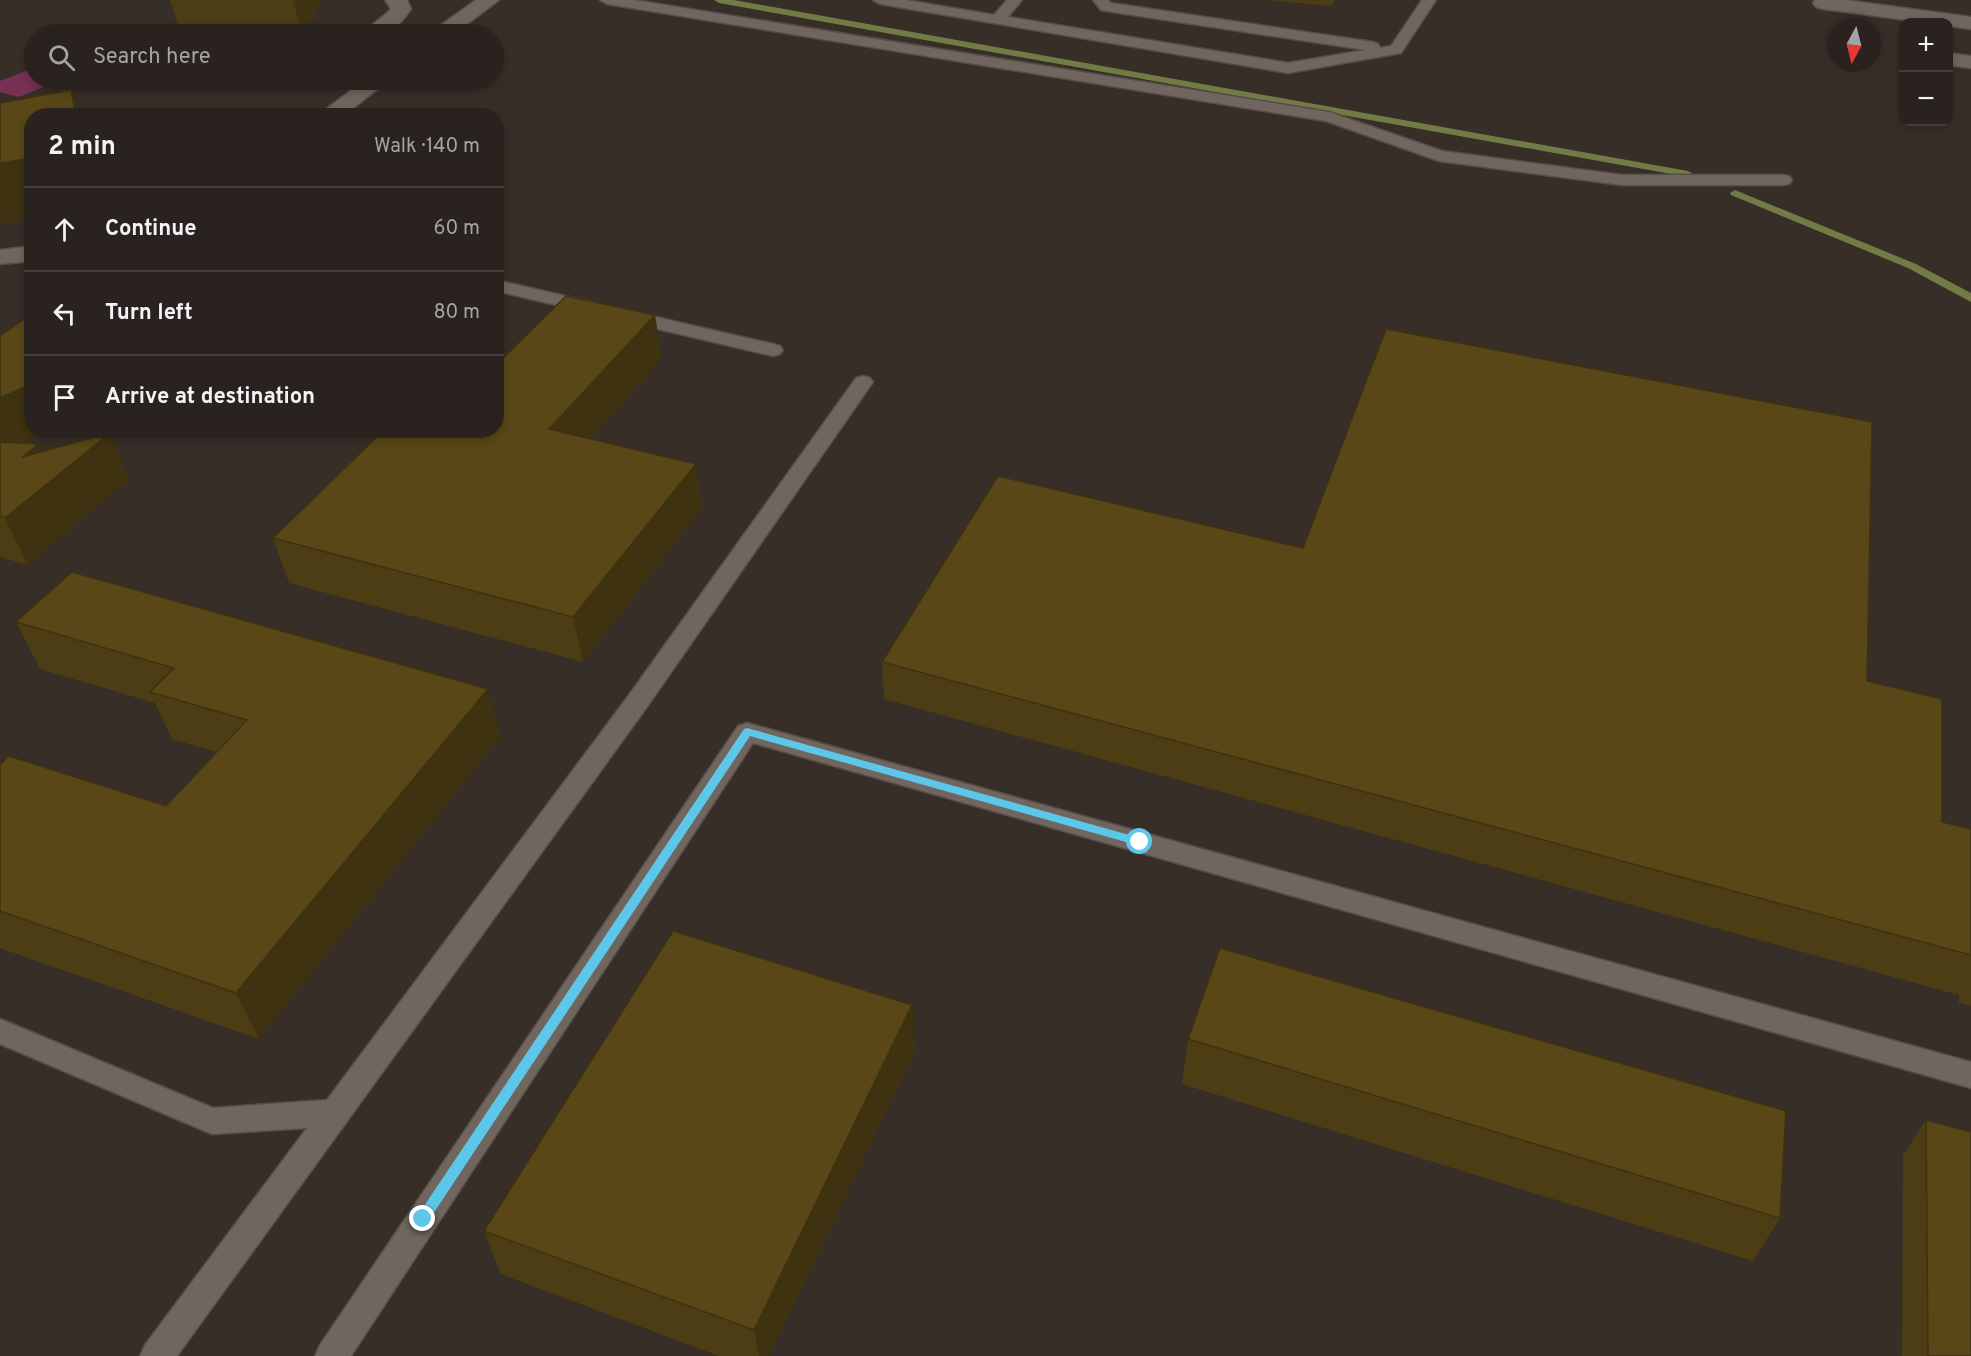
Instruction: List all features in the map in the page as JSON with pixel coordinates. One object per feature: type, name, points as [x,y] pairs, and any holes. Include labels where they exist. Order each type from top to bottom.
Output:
[{"type":"street","points":[[389,24],[401,9],[398,1],[395,0]]},
{"type":"street","points":[[455,24],[489,0]]},
{"type":"street","points":[[1823,3],[1971,22]]},
{"type":"street","points":[[1953,60],[1971,62]]},
{"type":"street","points":[[339,108],[364,90]]},
{"type":"street","points":[[0,257],[24,254]]},
{"type":"lane","points":[[607,0],[1329,117],[1439,156],[1622,180],[1783,180]]},
{"type":"lane","points":[[880,0],[1288,68],[1396,50],[1429,0]]},
{"type":"lane","points":[[997,20],[1014,0]]},
{"type":"lane","points":[[1086,34],[1103,4],[1396,50]]},
{"type":"lane","points":[[504,287],[773,350]]},
{"type":"lane","points":[[157,1356],[638,701],[864,382]]},
{"type":"lane","points":[[332,1356],[747,732],[1971,1075]]},
{"type":"lane","points":[[0,1031],[212,1121],[336,1113]]},
{"type":"shaded area","points":[[24,72],[24,90],[36,90],[19,97],[0,92],[0,81]]},
{"type":"building","points":[[71,90],[74,108],[24,108],[24,159],[0,163],[0,103]]},
{"type":"building","points":[[566,296],[655,315],[549,429],[696,464],[573,617],[273,538],[376,438],[504,438],[504,357]]},
{"type":"building","points":[[24,320],[24,388],[0,398],[0,336]]},
{"type":"building","points":[[1386,329],[1872,422],[1867,681],[1942,699],[1942,822],[1971,829],[1971,955],[882,662],[998,476],[1303,548]]},
{"type":"building","points":[[92,438],[104,438],[5,518],[0,516],[0,442],[39,444],[22,457]]},
{"type":"building","points":[[72,572],[488,689],[236,993],[0,911],[0,765],[9,756],[166,806],[247,720],[150,692],[174,668],[16,622]]},
{"type":"building","points":[[673,931],[912,1005],[754,1330],[484,1231]]},
{"type":"building","points":[[1220,948],[1786,1111],[1780,1218],[1188,1039]]},
{"type":"building","points":[[1926,1120],[1971,1132],[1971,1356],[1928,1356]]},
{"type":"waterway","points":[[719,0],[1688,174]]},
{"type":"waterway","points":[[1735,193],[1912,266],[1971,298]]},
{"type":"route","points":[[423,1219],[747,732],[1140,842]]}]
